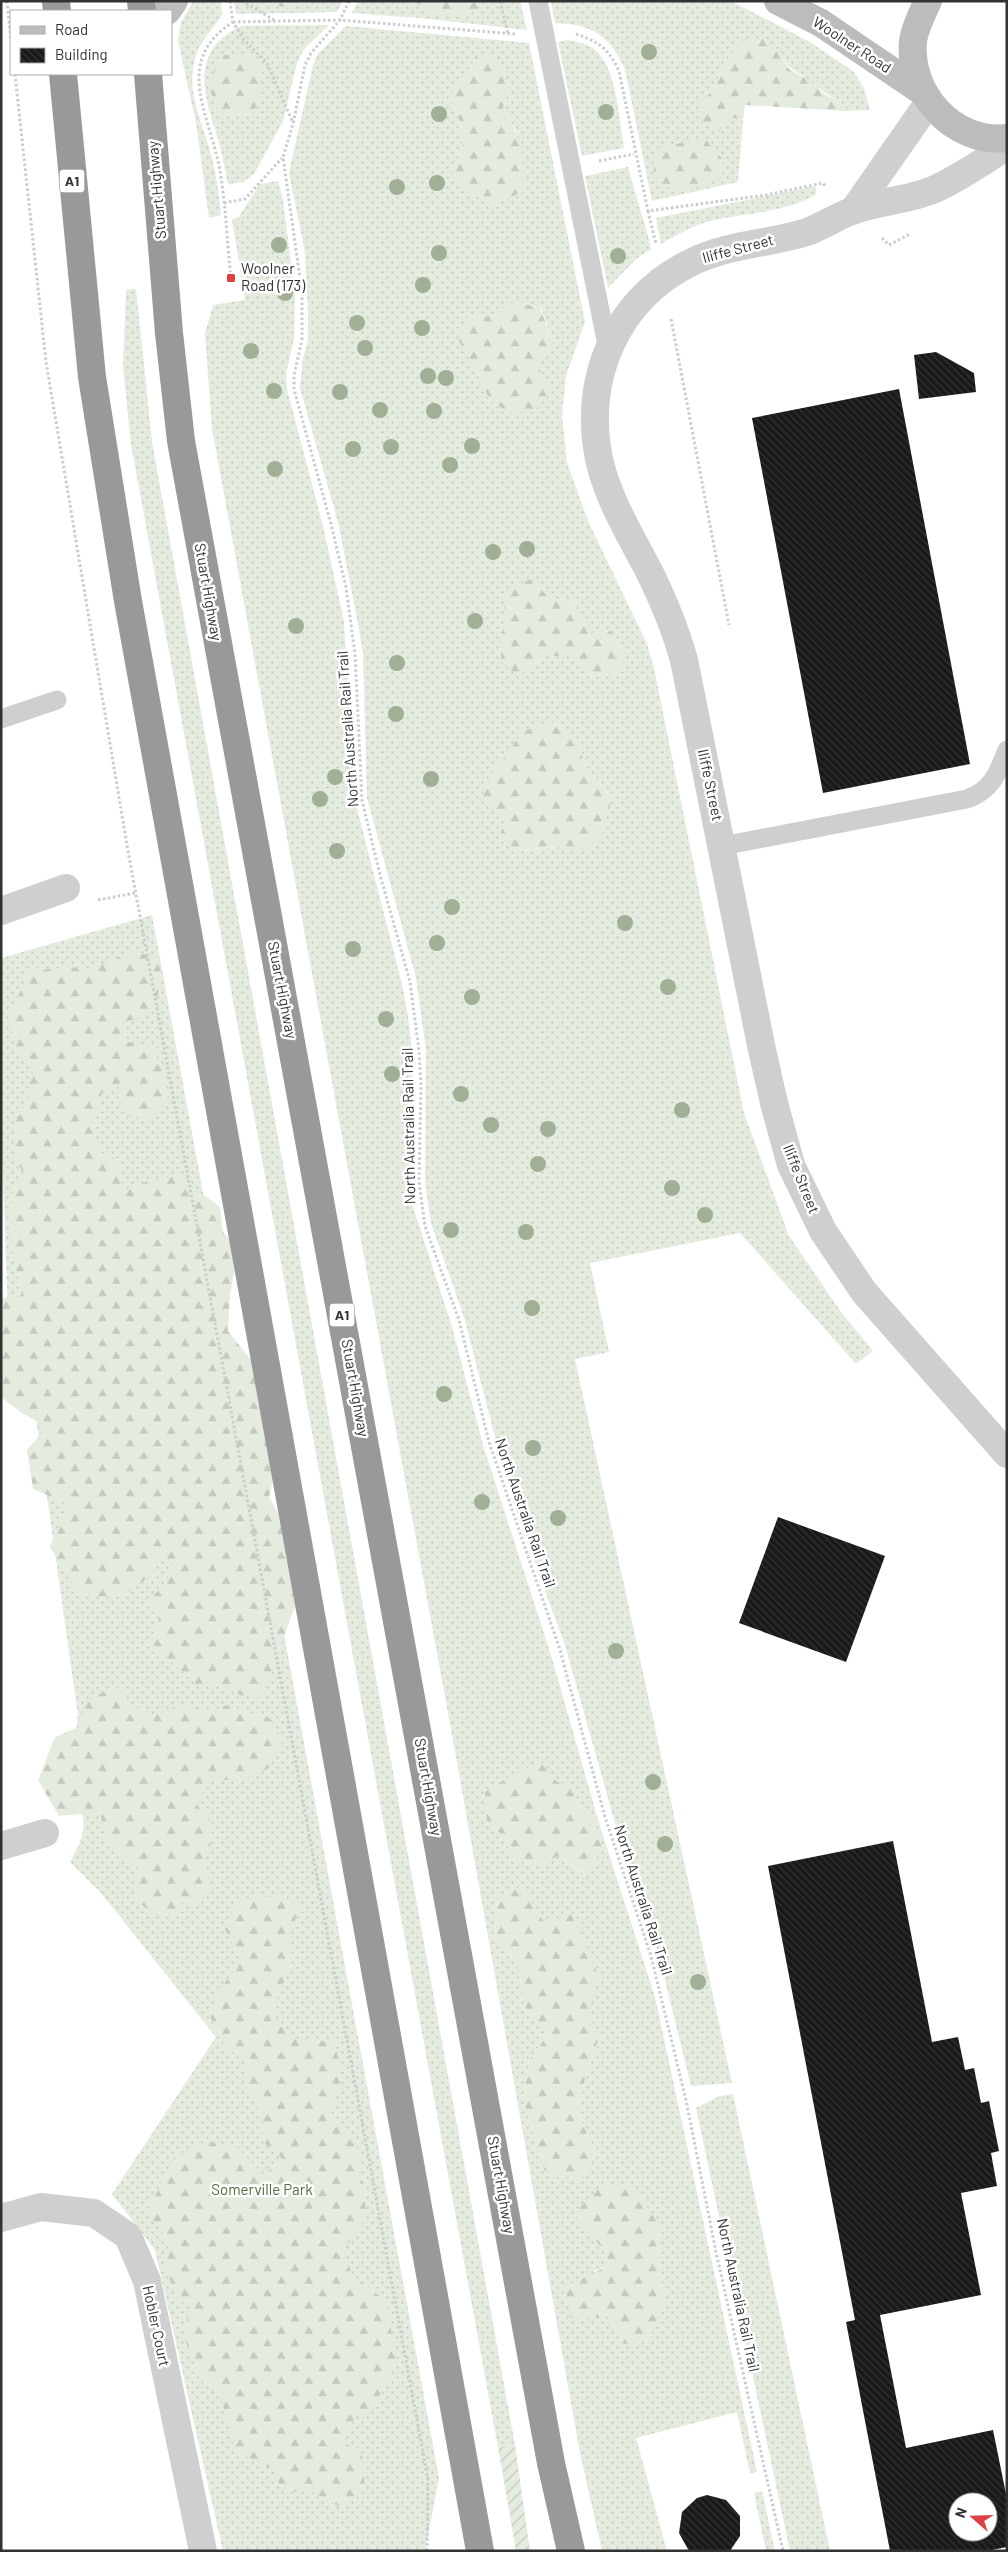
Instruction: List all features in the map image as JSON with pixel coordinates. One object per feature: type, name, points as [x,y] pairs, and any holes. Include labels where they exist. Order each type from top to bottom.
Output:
[{"type":"highway","name":"A1","points":[[63,75],[92,377],[128,601],[480,2551]]},
{"type":"highway","name":"Stuart Highway","points":[[148,75],[168,324],[181,441],[551,2463],[571,2551]]},
{"type":"main road","name":"Woolner Road","points":[[778,1],[821,23],[926,97]]},
{"type":"main road","points":[[928,1],[919,20],[913,40],[914,62],[926,97],[947,121],[971,134],[996,139],[1007,138]]},
{"type":"street","name":"Iliffe Street","points":[[853,210],[926,97]]},
{"type":"street","name":"Iliffe Street","points":[[1007,146],[934,189],[853,210],[808,231],[728,249],[701,258],[664,279],[631,312],[608,350],[596,387],[594,411],[600,461],[621,516],[651,576],[676,634],[722,846],[761,1045],[774,1103],[792,1165],[823,1231],[864,1292],[1007,1454]]},
{"type":"street","points":[[1,911],[66,888]]},
{"type":"street","points":[[1,1846],[45,1833]]},
{"type":"street","name":"Hobler Court","points":[[1,2218],[41,2207],[94,2213],[128,2236],[147,2281],[203,2551]]},
{"type":"lane","points":[[538,1],[608,350]]},
{"type":"lane","points":[[1,719],[57,700]]},
{"type":"lane","points":[[722,846],[967,799],[980,794],[991,785],[1007,750]]},
{"type":"path","points":[[7,1],[10,30]]},
{"type":"path","points":[[230,1],[233,22],[244,40],[267,63],[293,124]]},
{"type":"path","points":[[242,1],[276,21]]},
{"type":"path","name":"North Australia Rail Trail","points":[[349,1],[340,20],[311,52],[305,65],[293,124],[283,157],[302,293],[302,340],[294,375],[294,389],[346,587],[355,654],[362,800],[412,991],[419,1060],[419,1182],[425,1226],[459,1320],[489,1442],[560,1650],[605,1817],[651,1956],[686,2100],[716,2252],[783,2551]]},
{"type":"path","points":[[500,1],[508,34]]},
{"type":"path","points":[[231,278],[218,156],[203,112],[198,80],[204,54],[221,30],[233,22],[340,20],[527,36],[574,34],[598,42],[612,56],[619,71],[634,154],[664,279],[729,625]]},
{"type":"path","points":[[15,75],[49,382],[135,893],[428,2480],[427,2551]]},
{"type":"path","points":[[572,166],[634,154]]},
{"type":"path","points":[[224,203],[245,199],[283,157]]},
{"type":"path","points":[[648,211],[766,196],[823,183],[853,210]]},
{"type":"green space","points":[[193,1],[221,1],[222,15],[198,50],[192,78],[196,104],[217,179],[221,215],[209,218],[196,123],[178,41],[181,23]]},
{"type":"green space","points":[[234,1],[262,1],[264,4],[292,8],[309,1],[343,1],[337,12],[236,14]]},
{"type":"green space","points":[[262,1],[309,1],[292,8],[264,4]]},
{"type":"green space","points":[[358,1],[520,1],[527,30],[419,18],[352,13]]},
{"type":"green space","points":[[400,1],[480,1],[475,12],[436,16],[422,5]]},
{"type":"green space","points":[[551,1],[731,1],[810,42],[854,72],[864,88],[870,110],[845,111],[840,101],[792,69],[780,55],[721,68],[715,89],[729,117],[743,120],[738,182],[652,201],[625,69],[619,57],[605,40],[589,29],[555,23]]},
{"type":"green space","points":[[329,25],[304,49],[297,63],[283,121],[254,174],[243,182],[228,184],[208,106],[204,76],[213,48],[224,37],[241,26]],"holes":[[[222,55],[252,114],[222,115]]]},
{"type":"green space","points":[[346,26],[529,43],[585,322],[566,376],[562,415],[567,463],[589,523],[647,644],[654,668],[744,1113],[789,1236],[841,1312],[873,1351],[856,1364],[740,1233],[590,1263],[609,1352],[575,1359],[732,2083],[691,2086],[658,1952],[613,1816],[565,1645],[518,1517],[464,1317],[431,1223],[425,1182],[426,1050],[416,978],[367,798],[363,653],[338,522],[300,388],[303,358],[308,341],[305,252],[289,173],[313,65],[318,54]],"holes":[[[476,55],[499,55],[509,90],[503,108],[517,132],[452,172],[463,146],[460,122],[450,96],[469,72]],[[515,301],[541,308],[553,342],[538,366],[490,401],[478,372],[459,340],[468,317],[499,315]],[[549,598],[573,601],[591,633],[612,631],[626,658],[593,677],[569,656],[545,656],[517,676],[503,643],[505,621]],[[580,741],[583,763],[612,798],[585,851],[560,847],[518,850],[499,839],[506,816]]]},
{"type":"green space","points":[[763,38],[780,55],[790,70],[812,82],[825,95],[840,101],[845,111],[745,105],[743,120],[729,117],[719,131],[703,124],[700,102],[715,89],[721,68],[741,42]]},
{"type":"green space","points":[[568,40],[585,44],[594,49],[602,57],[608,68],[616,94],[624,148],[582,156],[558,42]]},
{"type":"green space","points":[[222,55],[247,56],[262,67],[260,99],[252,114],[222,115],[217,107],[211,92],[211,85]]},
{"type":"green space","points":[[476,55],[499,55],[509,90],[503,108],[515,130],[521,148],[523,192],[493,204],[466,192],[452,172],[463,146],[460,122],[450,96],[469,72]]},
{"type":"green space","points":[[705,139],[723,160],[722,177],[693,188],[671,190],[653,174],[658,150],[675,144]]},
{"type":"green space","points":[[628,167],[651,249],[636,259],[608,288],[585,176]]},
{"type":"green space","points":[[278,181],[283,200],[295,295],[294,338],[286,374],[287,389],[323,526],[344,622],[355,801],[402,984],[408,1016],[412,1052],[412,1204],[451,1323],[483,1445],[551,1655],[599,1823],[655,1997],[757,2472],[750,2473],[737,2412],[636,2438],[667,2551],[602,2551],[580,2453],[455,1751],[212,429],[205,333],[213,305],[245,300],[232,219],[238,218],[260,184]],"holes":[[[573,1786],[579,1809],[586,1875],[558,1856],[542,1864],[511,1861],[507,1839]],[[521,1887],[544,1922],[599,1977],[587,2013],[599,2038],[588,2067],[577,2111],[595,2153],[583,2179],[546,2175],[523,2099],[529,2061],[549,2033],[526,2011],[517,1962],[495,1937],[497,1897]],[[659,2225],[658,2258],[665,2298],[624,2344],[608,2317],[594,2271],[609,2265],[604,2251]]]},
{"type":"green space","points":[[816,186],[816,194],[792,205],[704,223],[661,244],[656,218]]},
{"type":"green space","points":[[136,289],[152,442],[515,2445],[498,2447],[131,444],[123,366],[126,290]]},
{"type":"green space","points":[[514,301],[540,308],[553,342],[538,366],[550,389],[535,412],[511,413],[490,401],[478,372],[458,340],[468,317],[498,315]]},
{"type":"green space","points":[[531,579],[549,598],[573,601],[591,633],[612,631],[626,658],[614,677],[593,677],[569,656],[545,656],[517,676],[501,661],[505,592]]},
{"type":"green space","points":[[555,722],[580,741],[583,763],[612,798],[603,832],[585,852],[560,847],[518,850],[499,839],[506,816],[482,801],[485,784],[523,731]]},
{"type":"green space","name":"Somerville Park","points":[[152,915],[439,2478],[425,2551],[223,2551],[155,2250],[112,2194],[216,2037],[101,1893],[70,1862],[80,1842],[84,1824],[80,1807],[68,1788],[78,1715],[33,1397],[8,1317],[1,1123],[1,958]]},
{"type":"green space","points":[[132,952],[160,958],[160,980],[155,1004],[146,1015],[123,1022],[128,1042],[151,1048],[166,1072],[168,1104],[158,1108],[147,1120],[125,1114],[118,1087],[103,1089],[92,1126],[101,1154],[121,1161],[123,1192],[148,1181],[178,1176],[220,1207],[223,1232],[239,1250],[230,1293],[228,1331],[255,1365],[294,1434],[274,1475],[269,1497],[283,1522],[318,1565],[299,1595],[261,1699],[240,1695],[220,1684],[198,1686],[150,1642],[160,1616],[147,1602],[164,1585],[174,1564],[157,1558],[153,1574],[121,1597],[80,1596],[50,1547],[68,1504],[33,1489],[27,1450],[47,1427],[22,1413],[1,1397],[1,1299],[17,1297],[28,1291],[19,1282],[11,1241],[13,1186],[25,1178],[12,1149],[16,1120],[27,1104],[29,1077],[37,1067],[20,1056],[8,1019],[29,972],[65,967],[92,968]]},
{"type":"green space","points":[[121,1688],[129,1703],[152,1716],[184,1704],[208,1712],[227,1705],[271,1719],[283,1742],[269,1768],[244,1780],[208,1780],[197,1805],[210,1820],[211,1844],[204,1863],[211,1886],[195,1906],[181,1902],[175,1917],[154,1915],[135,1899],[138,1868],[106,1842],[101,1816],[78,1814],[59,1816],[38,1780],[55,1737],[79,1727],[87,1703],[97,1695]]},
{"type":"green space","points":[[540,1762],[557,1782],[573,1785],[579,1809],[593,1817],[602,1848],[587,1875],[558,1856],[542,1864],[511,1861],[507,1839],[487,1822],[485,1792],[517,1772]]},
{"type":"green space","points":[[521,1887],[544,1922],[572,1914],[599,1977],[588,2013],[599,2038],[588,2067],[577,2111],[595,2153],[583,2179],[546,2175],[523,2099],[529,2061],[549,2033],[526,2011],[517,1962],[495,1937],[497,1897]]},
{"type":"green space","points":[[280,1895],[301,1906],[290,1932],[292,1968],[279,1990],[273,2017],[292,2039],[335,2042],[342,2080],[334,2099],[330,2119],[356,2139],[367,2217],[344,2249],[352,2275],[386,2301],[396,2358],[391,2375],[370,2413],[357,2415],[340,2440],[362,2454],[365,2490],[340,2507],[311,2491],[283,2492],[273,2470],[235,2451],[221,2397],[202,2382],[184,2337],[190,2307],[177,2299],[164,2263],[169,2242],[147,2212],[175,2156],[208,2141],[237,2147],[264,2175],[282,2158],[262,2141],[263,2114],[247,2092],[246,2059],[226,2049],[209,2014],[220,1989],[241,1961],[225,1929],[238,1899]]},
{"type":"green space","points":[[733,2094],[830,2551],[790,2551],[696,2108],[720,2096]]},
{"type":"green space","points":[[603,2185],[634,2188],[659,2225],[658,2258],[665,2298],[649,2341],[624,2344],[608,2317],[571,2318],[565,2287],[609,2265],[604,2251],[574,2213]]},
{"type":"green space","points":[[515,2445],[530,2551],[516,2551],[498,2447]]},
{"type":"green space","points":[[762,2491],[775,2551],[766,2551],[754,2493]]},
{"type":"building","points":[[936,352],[974,373],[976,392],[919,399],[914,355]]},
{"type":"building","points":[[899,389],[970,764],[823,793],[752,418]]},
{"type":"building","points":[[778,1517],[885,1556],[846,1662],[739,1623]]},
{"type":"building","points":[[893,1841],[932,2042],[958,2037],[965,2070],[974,2068],[981,2103],[989,2101],[999,2151],[991,2153],[997,2186],[961,2193],[981,2295],[880,2315],[906,2448],[993,2430],[1007,2499],[1007,2547],[987,2551],[890,2551],[846,2322],[855,2320],[768,1866]]},
{"type":"building","points":[[707,2495],[726,2500],[740,2516],[740,2536],[730,2551],[689,2551],[679,2533],[682,2512],[697,2498]]},
{"type":"place","name":"Woolner Road (173)","points":[[231,278]]}]
